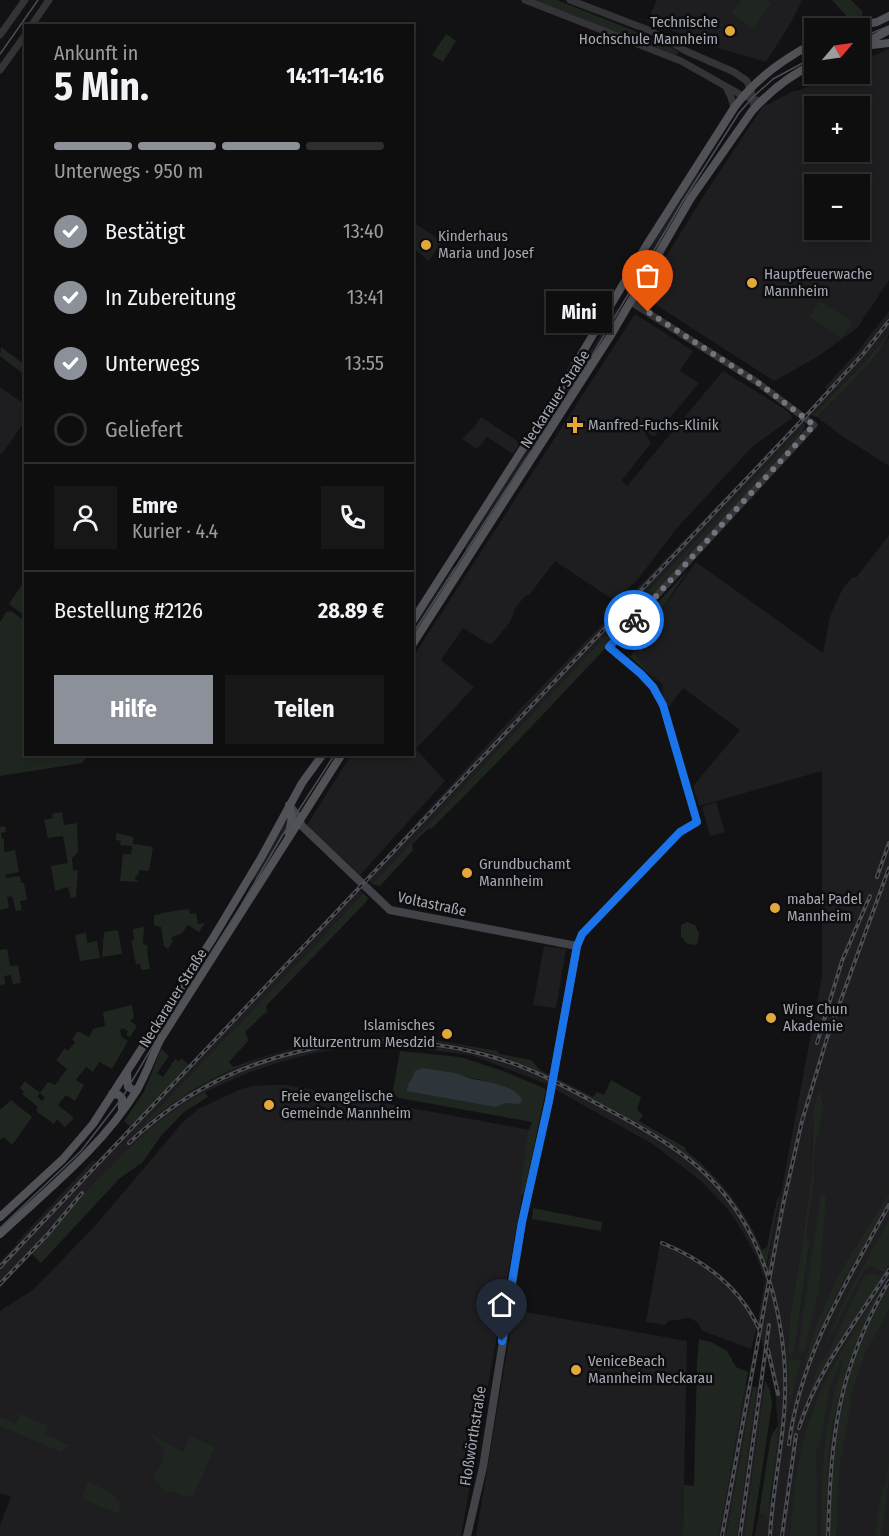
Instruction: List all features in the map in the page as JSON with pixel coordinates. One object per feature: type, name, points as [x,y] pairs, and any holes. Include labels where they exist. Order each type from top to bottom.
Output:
[{"type":"main road","points":[[870,23],[889,18]]},
{"type":"main road","points":[[870,24],[889,18]]},
{"type":"main road","points":[[870,40],[889,30]]},
{"type":"main road","points":[[870,45],[889,43]]},
{"type":"main road","name":"Neckarauer Straße","points":[[414,618],[554,400],[646,246],[749,84],[760,79],[804,48]]},
{"type":"main road","points":[[795,52],[794,66],[801,71]]},
{"type":"main road","name":"Neckarauer Straße","points":[[414,642],[562,413],[631,302],[691,198],[752,111],[757,100],[804,69]]},
{"type":"main road","points":[[618,294],[631,302]]},
{"type":"main road","name":"Neckarauer Straße","points":[[0,1217],[72,1149],[93,1124],[234,904],[289,806],[322,756]]},
{"type":"main road","points":[[281,820],[295,818],[341,756]]},
{"type":"main road","points":[[295,818],[297,793]]},
{"type":"main road","points":[[289,806],[295,818]]},
{"type":"main road","name":"Neckarauer Straße","points":[[0,1234],[94,1146],[122,1112],[136,1091],[160,1040],[289,838],[295,818]]},
{"type":"main road","name":"Voltastraße","points":[[295,818],[390,910],[577,946]]},
{"type":"main road","name":"Floßwörthstraße","points":[[467,1536],[483,1467],[522,1222],[549,1101],[577,946]]},
{"type":"main road","points":[[127,1072],[127,1086],[136,1091]]},
{"type":"main road","points":[[112,1094],[122,1098],[122,1112]]},
{"type":"street","points":[[0,35],[25,0]]},
{"type":"street","points":[[32,24],[49,0]]},
{"type":"street","points":[[525,0],[681,61],[743,96],[757,100]]},
{"type":"street","points":[[570,0],[651,31],[686,51],[734,72],[749,84],[757,100]]},
{"type":"street","points":[[0,70],[24,37]]},
{"type":"street","points":[[726,87],[732,97],[734,108]]},
{"type":"street","name":"Floßwörthstraße","points":[[577,946],[582,934],[680,832],[697,822],[663,705],[653,687],[641,674],[609,647],[814,425],[757,382],[631,302]]},
{"type":"shaded area","points":[[533,0],[557,0],[662,42],[679,52],[676,55]]},
{"type":"shaded area","name":"Technische Hochschule Mannheim","points":[[657,0],[802,0],[766,62],[712,46],[647,21]]},
{"type":"shaded area","points":[[741,0],[767,0],[771,3],[753,29],[732,13]]},
{"type":"shaded area","points":[[832,0],[851,0],[863,12],[861,18],[848,18]]},
{"type":"shaded area","points":[[446,34],[456,41],[443,62],[432,55]]},
{"type":"shaded area","points":[[889,49],[889,280],[857,328],[817,357],[774,381],[650,301],[644,292],[706,192],[764,105],[813,84],[870,84],[870,57]]},
{"type":"shaded area","points":[[697,171],[702,174],[631,296],[628,296],[627,290]]},
{"type":"shaded area","name":"Kinderhaus Maria und Josef","points":[[414,223],[442,241],[429,261],[414,249]]},
{"type":"shaded area","points":[[820,301],[852,322],[842,338],[810,317]]},
{"type":"shaded area","points":[[617,308],[620,313],[567,397],[566,391]]},
{"type":"shaded area","points":[[889,311],[889,332],[864,363],[812,416],[807,412],[827,390],[825,387],[858,351]]},
{"type":"shaded area","points":[[635,314],[693,351],[680,371],[699,383],[654,437],[647,432],[645,434],[651,443],[622,480],[627,486],[723,371],[790,413],[792,418],[752,447],[677,528],[638,579],[599,617],[612,599],[555,561],[530,594],[524,597],[515,609],[510,622],[492,644],[463,628],[441,660],[474,687],[416,749],[445,781],[360,875],[307,825],[350,756],[414,756],[414,655]]},
{"type":"shaded area","points":[[889,332],[880,350],[858,375],[817,417],[812,416],[864,363]]},
{"type":"shaded area","points":[[889,338],[889,466],[817,417]]},
{"type":"shaded area","points":[[1,347],[24,364],[24,374],[0,356]]},
{"type":"shaded area","points":[[0,387],[24,404],[24,422],[2,454],[0,453]]},
{"type":"shaded area","points":[[563,395],[565,400],[467,552],[465,548],[559,397]]},
{"type":"shaded area","points":[[481,417],[520,443],[513,454],[487,437],[477,449],[462,439]]},
{"type":"shaded area","points":[[800,420],[805,425],[372,884],[366,878],[521,708]]},
{"type":"shaded area","points":[[805,425],[799,436],[681,567],[549,708],[431,829],[429,828],[412,844],[413,850],[380,886],[372,884]]},
{"type":"shaded area","points":[[889,535],[889,1536],[755,1536],[759,1514],[765,1515],[771,1500],[778,1426],[770,1367],[757,1327],[751,1349],[703,1331],[697,1322],[690,1318],[668,1321],[665,1325],[646,1322],[660,1244],[702,1264],[719,1278],[734,1293],[757,1325],[765,1279],[756,1256],[738,1224],[726,1207],[701,1181],[654,1145],[544,1083],[471,1055],[405,1047],[343,1048],[277,1063],[205,1092],[173,1111],[132,1147],[0,1288],[0,1262],[16,1243],[93,1160],[97,1163],[357,887],[363,893],[143,1126],[181,1097],[213,1079],[248,1063],[285,1052],[361,1039],[421,1040],[458,1046],[499,1056],[538,1071],[649,1129],[681,1149],[702,1166],[730,1197],[749,1226],[767,1267],[822,976],[822,771],[699,806],[693,786],[740,730],[683,688],[668,708],[662,684],[640,662],[635,653],[655,619],[696,562],[823,653],[830,616],[843,588],[853,577],[856,578]],"holes":[[[819,1092],[824,1104],[815,1147],[814,1183],[806,1239],[810,1240],[795,1348],[788,1353],[790,1314],[802,1247],[812,1170],[813,1127]]]},
{"type":"shaded area","points":[[453,567],[457,569],[414,636],[414,627]]},
{"type":"shaded area","points":[[688,570],[635,653],[660,684],[627,654],[631,656],[653,617],[648,613]]},
{"type":"shaded area","points":[[24,582],[24,615],[9,604]]},
{"type":"shaded area","points":[[11,611],[24,620],[24,756],[88,756],[82,763],[0,776],[0,622],[6,612]]},
{"type":"shaded area","points":[[716,802],[725,832],[710,836],[702,807]]},
{"type":"shaded area","points":[[62,812],[64,825],[77,823],[78,852],[72,858],[73,871],[78,870],[76,897],[71,898],[68,887],[55,891],[51,866],[68,863],[63,836],[48,838],[44,820],[53,818],[52,814]]},
{"type":"shaded area","points":[[289,822],[289,827],[259,877],[252,881],[285,823]]},
{"type":"shaded area","points":[[5,826],[6,832],[1,833],[2,839],[4,838],[4,852],[15,850],[19,872],[5,875],[6,878],[20,876],[21,883],[24,883],[27,900],[20,901],[22,910],[16,911],[12,896],[7,897],[9,908],[0,910],[0,827]]},
{"type":"shaded area","points":[[116,833],[134,837],[133,844],[153,847],[149,871],[139,870],[138,876],[136,875],[135,879],[139,882],[120,881],[123,854],[131,854],[132,846],[120,845],[121,841],[116,840]]},
{"type":"shaded area","points":[[363,893],[368,898],[367,901],[266,1006],[267,1013],[246,1031],[249,1040],[229,1062],[233,1067],[311,1044],[331,1041],[371,1037],[393,1036],[423,1038],[497,1051],[499,1054],[531,1060],[540,1070],[593,1097],[597,1092],[604,1095],[611,1080],[641,1097],[637,1110],[643,1115],[639,1121],[686,1148],[685,1150],[720,1183],[748,1221],[762,1250],[767,1247],[780,1195],[766,1268],[755,1239],[741,1213],[725,1191],[685,1154],[637,1123],[569,1086],[513,1061],[461,1046],[422,1040],[383,1038],[344,1040],[305,1047],[231,1070],[188,1093],[137,1131]]},
{"type":"shaded area","points":[[189,909],[190,914],[196,913],[198,924],[205,923],[199,932],[188,925],[182,933],[171,938],[173,941],[168,949],[164,946],[161,927],[154,925],[154,915]]},
{"type":"shaded area","points":[[687,922],[695,925],[699,933],[698,943],[694,945],[686,943],[681,936],[681,925]]},
{"type":"shaded area","points":[[144,927],[143,944],[148,946],[150,969],[141,970],[140,964],[136,964],[131,940],[134,941],[133,929]]},
{"type":"shaded area","points":[[118,930],[122,954],[102,957],[104,932]]},
{"type":"shaded area","points":[[86,933],[87,943],[97,941],[100,958],[80,961],[75,935]]},
{"type":"shaded area","points":[[544,946],[566,949],[556,1008],[533,1005]]},
{"type":"shaded area","points":[[7,949],[10,966],[18,965],[21,983],[13,984],[11,975],[4,976],[5,984],[0,985],[0,950]]},
{"type":"shaded area","points":[[132,1005],[134,1017],[130,1021],[137,1026],[130,1037],[126,1035],[128,1031],[122,1028],[120,1031],[122,1037],[128,1041],[112,1069],[99,1062],[93,1072],[86,1067],[76,1080],[84,1085],[75,1101],[66,1095],[58,1105],[74,1118],[65,1127],[57,1119],[54,1124],[36,1111],[38,1107],[22,1094],[24,1092],[20,1088],[25,1081],[40,1093],[48,1082],[55,1085],[67,1069],[56,1060],[65,1048],[68,1051],[75,1042],[72,1039],[78,1031],[89,1037],[93,1029],[105,1026],[103,1012]],"holes":[[[40,1093],[45,1098],[42,1101],[37,1097]]]},
{"type":"shaded area","points":[[161,1049],[169,1056],[157,1073],[163,1077],[175,1059],[179,1062],[181,1058],[189,1065],[131,1127],[124,1121],[144,1092]]},
{"type":"shaded area","points":[[400,1051],[460,1057],[503,1071],[546,1089],[524,1194],[520,1194],[528,1133],[532,1122],[399,1098],[393,1090]],"holes":[[[422,1068],[482,1080],[513,1104],[411,1080]]]},
{"type":"shaded area","points":[[422,1068],[455,1073],[509,1088],[520,1096],[522,1101],[519,1104],[505,1103],[496,1107],[407,1091],[415,1071]]},
{"type":"shaded area","points":[[286,1085],[530,1130],[521,1202],[461,1536],[0,1536],[0,1525],[11,1497],[0,1493],[0,1311],[34,1289],[95,1226],[182,1123],[198,1109],[239,1090]]},
{"type":"shaded area","points":[[819,1090],[824,1106],[815,1147],[814,1183],[806,1239],[810,1239],[795,1348],[792,1353],[788,1354],[790,1314],[812,1170],[814,1108]]},
{"type":"shaded area","points":[[205,1092],[208,1097],[184,1112],[161,1136],[142,1163],[120,1178],[41,1263],[31,1253],[135,1143],[173,1111]]},
{"type":"shaded area","points":[[11,1100],[32,1117],[12,1145],[4,1137],[0,1140],[0,1110]]},
{"type":"shaded area","points":[[821,1194],[826,1195],[819,1290],[803,1354],[799,1349],[801,1330]]},
{"type":"shaded area","points":[[889,1194],[889,1200],[835,1296],[807,1362],[816,1326],[838,1276]]},
{"type":"shaded area","points":[[533,1208],[602,1222],[601,1231],[532,1219]]},
{"type":"shaded area","points":[[889,1220],[889,1264],[884,1272],[870,1266],[864,1270],[822,1353],[844,1301]]},
{"type":"shaded area","points":[[871,1273],[882,1277],[807,1398],[820,1361],[827,1356],[861,1282],[866,1275]]},
{"type":"shaded area","points":[[887,1280],[859,1339],[838,1401],[829,1455],[826,1536],[821,1536],[823,1470],[828,1426],[843,1362],[841,1360],[829,1391],[819,1448],[816,1450],[817,1536],[790,1536],[799,1464],[816,1403],[843,1349]]},
{"type":"shaded area","points":[[889,1288],[889,1309],[864,1355],[849,1402],[851,1404],[840,1462],[836,1536],[830,1536],[834,1470],[842,1408],[860,1347]]},
{"type":"shaded area","points":[[514,1310],[687,1341],[683,1536],[476,1536]]},
{"type":"shaded area","points":[[699,1339],[711,1342],[727,1351],[736,1367],[748,1372],[719,1536],[683,1536],[684,1485],[694,1486]]},
{"type":"shaded area","points":[[788,1360],[801,1360],[789,1406]]},
{"type":"shaded area","points":[[765,1381],[770,1390],[772,1404],[752,1536],[744,1536]]},
{"type":"shaded area","points":[[746,1385],[753,1387],[726,1536],[719,1536]]},
{"type":"shaded area","points":[[753,1387],[757,1387],[737,1536],[726,1536]]},
{"type":"shaded area","points":[[757,1387],[764,1389],[754,1464],[744,1536],[737,1536]]},
{"type":"shaded area","points":[[20,1414],[48,1426],[45,1434],[69,1445],[61,1452],[0,1426],[0,1417],[16,1424]]},
{"type":"shaded area","points":[[778,1426],[767,1522],[765,1515],[759,1514],[770,1442]]},
{"type":"shaded area","points":[[150,1434],[183,1452],[190,1436],[215,1447],[193,1496],[188,1495],[185,1498],[174,1491],[166,1493],[153,1477],[161,1465],[165,1451]]},
{"type":"shaded area","points":[[889,1461],[884,1517],[880,1536],[875,1536],[882,1488],[886,1486]]},
{"type":"shaded area","points":[[88,1481],[114,1495],[120,1503],[119,1514],[82,1499]]},
{"type":"tram line","points":[[0,54],[38,0]]},
{"type":"tram line","points":[[870,34],[889,26]]},
{"type":"tram line","points":[[414,632],[586,366],[683,201],[739,113],[773,79],[804,62]]},
{"type":"tram line","points":[[0,1228],[81,1151],[122,1098],[282,836],[334,756]]},
{"type":"railway","points":[[0,1267],[805,417],[863,354],[889,321]]},
{"type":"railway","points":[[877,877],[889,843]]},
{"type":"railway","points":[[722,1536],[783,1205],[802,1121],[827,1038],[889,868]]},
{"type":"railway","points":[[817,1043],[842,961],[870,896]]},
{"type":"railway","points":[[129,1143],[167,1111],[209,1085],[254,1065],[301,1051],[349,1043],[398,1042],[447,1047],[510,1063],[566,1087],[652,1134],[692,1162],[726,1195],[753,1239],[769,1280],[780,1324],[785,1370],[783,1429],[770,1536]]},
{"type":"railway","points":[[0,1284],[48,1234],[82,1193]]},
{"type":"railway","points":[[789,1444],[803,1380],[814,1350],[827,1320],[889,1205]]},
{"type":"railway","points":[[662,1243],[692,1258],[720,1277],[743,1302],[760,1331]]},
{"type":"railway","points":[[799,1428],[827,1366],[889,1270]]},
{"type":"railway","points":[[828,1536],[831,1466],[840,1404],[858,1345],[889,1281]]},
{"type":"railway","points":[[740,1536],[769,1325]]},
{"type":"railway","points":[[768,1350],[778,1394]]},
{"type":"railway","points":[[782,1536],[796,1435]]},
{"type":"way so far","points":[[634,620],[814,425],[757,382],[648,312]]},
{"type":"place","name":"Technische Hochschule Mannheim","points":[[730,31]]},
{"type":"place","name":"Kinderhaus Maria und Josef","points":[[426,245]]},
{"type":"place","name":"Hauptfeuerwache Mannheim","points":[[752,283]]},
{"type":"place","name":"Mini","points":[[648,312]]},
{"type":"place","name":"Manfred-Fuchs-Klinik","points":[[575,425]]},
{"type":"place","name":"Grundbuchamt Mannheim","points":[[467,873]]},
{"type":"place","name":"maba! Padel Mannheim","points":[[775,908]]},
{"type":"place","name":"Wing Chun Akademie","points":[[771,1018]]},
{"type":"place","name":"Islamisches Kulturzentrum Mesdzid","points":[[447,1034]]},
{"type":"place","name":"Freie evangelische Gemeinde Mannheim","points":[[269,1105]]},
{"type":"place","name":"VeniceBeach Mannheim Neckarau","points":[[576,1370]]},
{"type":"route","points":[[502,1341],[522,1222],[549,1101],[577,946],[582,934],[680,832],[697,822],[663,705],[653,687],[641,674],[609,647],[634,620]]}]
